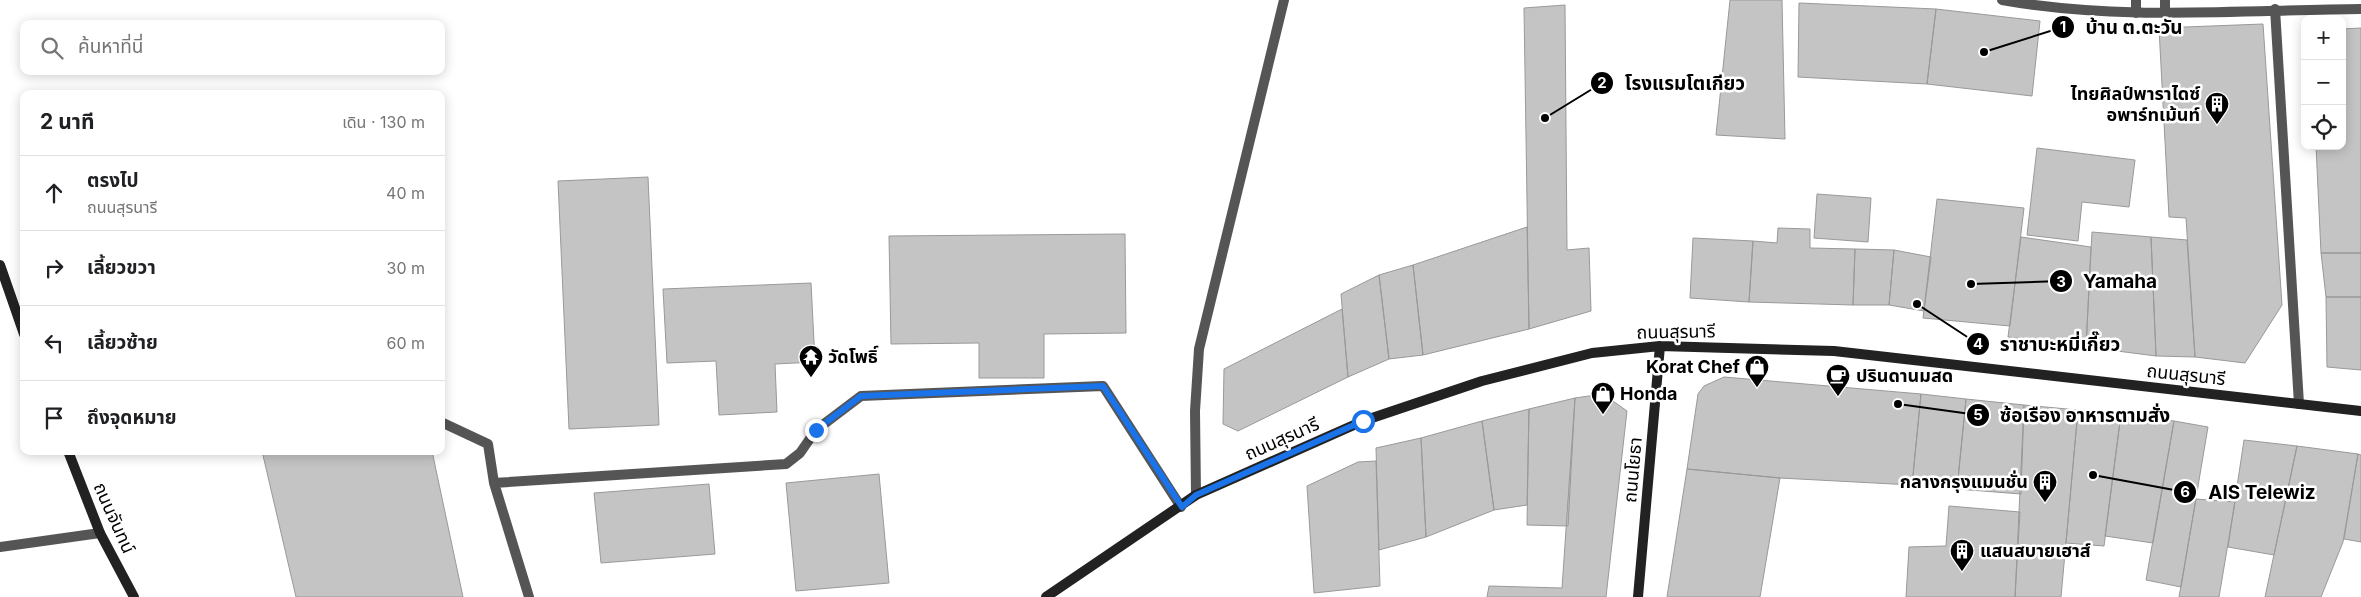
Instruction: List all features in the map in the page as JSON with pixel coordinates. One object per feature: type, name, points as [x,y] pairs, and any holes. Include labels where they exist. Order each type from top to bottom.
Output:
[{"type":"main road","points":[[0,265],[20,322]]},
{"type":"main road","name":"ถนนสุรนารี","points":[[1046,597],[1182,507],[1196,495],[1363,421],[1482,381],[1592,353],[1660,346],[1834,351],[2361,411]]},
{"type":"main road","name":"ถนนโยธา","points":[[1638,597],[1660,346]]},
{"type":"main road","name":"ถนนจันทน์","points":[[70,455],[100,533],[134,597]]},
{"type":"street","points":[[1196,495],[1195,411],[1199,350],[1284,0]]},
{"type":"street","points":[[2002,0],[2043,7],[2136,13],[2361,8]]},
{"type":"street","points":[[2136,0],[2136,13]]},
{"type":"street","points":[[2165,0],[2165,12]]},
{"type":"street","points":[[2275,9],[2299,404]]},
{"type":"street","points":[[494,483],[786,464],[800,453],[816,430],[861,396],[1103,386],[1182,507]]},
{"type":"street","points":[[445,424],[488,444],[494,483],[529,597]]},
{"type":"street","points":[[0,547],[100,533]]},
{"type":"building","points":[[1730,0],[1782,0],[1785,139],[1716,135]]},
{"type":"building","points":[[1799,3],[1936,9],[1927,84],[1798,77]]},
{"type":"building","points":[[1565,5],[1567,250],[1589,248],[1591,311],[1529,329],[1524,8]]},
{"type":"building","points":[[1936,9],[2040,21],[2032,96],[1927,84]]},
{"type":"building","name":"ไทยศิลป์พาราไดซ์ อพาร์ทเม้นท์","points":[[2263,24],[2282,305],[2245,363],[2195,357],[2186,218],[2169,217],[2159,28]]},
{"type":"building","points":[[2361,28],[2361,253],[2321,253],[2316,150],[2346,150],[2346,29]]},
{"type":"building","points":[[2037,148],[2135,160],[2129,207],[2082,202],[2078,241],[2027,235]]},
{"type":"building","points":[[648,177],[659,425],[569,429],[558,181]]},
{"type":"building","points":[[1817,194],[1871,198],[1868,242],[1814,238]]},
{"type":"building","points":[[1937,199],[2024,208],[2010,326],[1923,318]]},
{"type":"building","points":[[1527,227],[1529,329],[1423,355],[1413,265]]},
{"type":"building","points":[[1778,228],[1810,229],[1810,248],[1855,249],[1853,305],[1749,302],[1753,241],[1777,243]]},
{"type":"building","points":[[2092,232],[2151,237],[2156,356],[2086,347]]},
{"type":"building","points":[[1125,234],[1126,333],[1044,334],[1044,378],[979,378],[979,343],[891,344],[889,236]]},
{"type":"building","points":[[2021,237],[2091,247],[2086,347],[2008,337]]},
{"type":"building","points":[[2151,237],[2187,240],[2195,357],[2156,356]]},
{"type":"building","points":[[1693,238],[1753,241],[1749,302],[1690,298]]},
{"type":"building","points":[[1855,249],[1894,250],[1889,305],[1853,305]]},
{"type":"building","points":[[1894,250],[1931,257],[1924,311],[1889,305]]},
{"type":"building","points":[[2321,253],[2361,253],[2361,297],[2326,297]]},
{"type":"building","points":[[1413,265],[1423,355],[1389,359],[1379,275]]},
{"type":"building","points":[[1379,275],[1389,359],[1348,377],[1341,294]]},
{"type":"building","points":[[811,283],[815,362],[775,364],[777,412],[719,415],[716,361],[667,363],[663,289]]},
{"type":"building","points":[[2326,297],[2361,297],[2361,370],[2327,367]]},
{"type":"building","points":[[1342,309],[1348,377],[1238,431],[1223,424],[1224,369]]},
{"type":"building","points":[[1724,377],[1921,394],[1912,485],[1780,478],[1687,469],[1698,394],[1704,386]]},
{"type":"building","points":[[1603,394],[1627,411],[1606,597],[1487,597],[1489,586],[1562,588],[1575,398]]},
{"type":"building","points":[[1921,394],[1966,399],[1957,489],[1912,485]]},
{"type":"building","points":[[1575,398],[1568,526],[1527,525],[1529,409]]},
{"type":"building","points":[[1966,399],[2024,405],[2021,494],[1957,489]]},
{"type":"building","name":"กลางกรุงแมนชั่น","points":[[2024,405],[2078,410],[2061,597],[2015,597]]},
{"type":"building","points":[[1529,409],[1527,505],[1494,510],[1482,421]]},
{"type":"building","points":[[2078,410],[2121,414],[2104,546],[2066,543]]},
{"type":"building","points":[[2121,414],[2174,421],[2153,543],[2105,536]]},
{"type":"building","points":[[1482,421],[1494,510],[1426,537],[1421,438]]},
{"type":"building","points":[[2174,421],[2208,427],[2181,587],[2146,580]]},
{"type":"building","points":[[1421,438],[1426,537],[1379,550],[1376,448]]},
{"type":"building","points":[[2244,440],[2297,446],[2274,555],[2228,547]]},
{"type":"building","points":[[2297,446],[2358,454],[2343,542],[2321,597],[2265,597]]},
{"type":"building","points":[[2358,454],[2361,455],[2361,542],[2344,539]]},
{"type":"building","points":[[263,455],[433,455],[463,597],[296,597]]},
{"type":"building","points":[[1376,461],[1380,586],[1314,593],[1307,486],[1358,462]]},
{"type":"building","points":[[1687,469],[1780,478],[1760,597],[1667,597]]},
{"type":"building","points":[[879,474],[889,583],[796,591],[786,483]]},
{"type":"building","points":[[709,484],[715,554],[601,563],[594,493]]},
{"type":"building","points":[[2196,499],[2235,502],[2219,597],[2179,597]]},
{"type":"building","name":"แสนสบายเฮาส์","points":[[1949,506],[2020,512],[2015,597],[1906,597],[1909,547],[1946,546]]},
{"type":"place","name":"บ้าน ต.ตะวัน","points":[[1984,52]]},
{"type":"place","name":"โรงแรมโตเกียว","points":[[1545,118]]},
{"type":"place","name":"ไทยศิลป์พาราไดซ์ อพาร์ทเม้นท์","points":[[2217,125]]},
{"type":"place","name":"Yamaha","points":[[1971,284]]},
{"type":"place","name":"ราชาบะหมี่เกี๊ยว","points":[[1917,304]]},
{"type":"place","name":"วัดโพธิ์","points":[[811,378]]},
{"type":"place","name":"Korat Chef","points":[[1757,388]]},
{"type":"place","name":"ปรินดานมสด","points":[[1838,397]]},
{"type":"place","name":"ซ้อเรือง อาหารตามสั่ง","points":[[1898,404]]},
{"type":"place","name":"Honda","points":[[1603,415]]},
{"type":"place","name":"AIS Telewiz","points":[[2093,475]]},
{"type":"place","name":"กลางกรุงแมนชั่น","points":[[2045,503]]},
{"type":"place","name":"แสนสบายเฮาส์","points":[[1962,572]]},
{"type":"route","points":[[816,430],[832,416],[861,396],[1103,386],[1182,507],[1196,495],[1363,421]]}]
